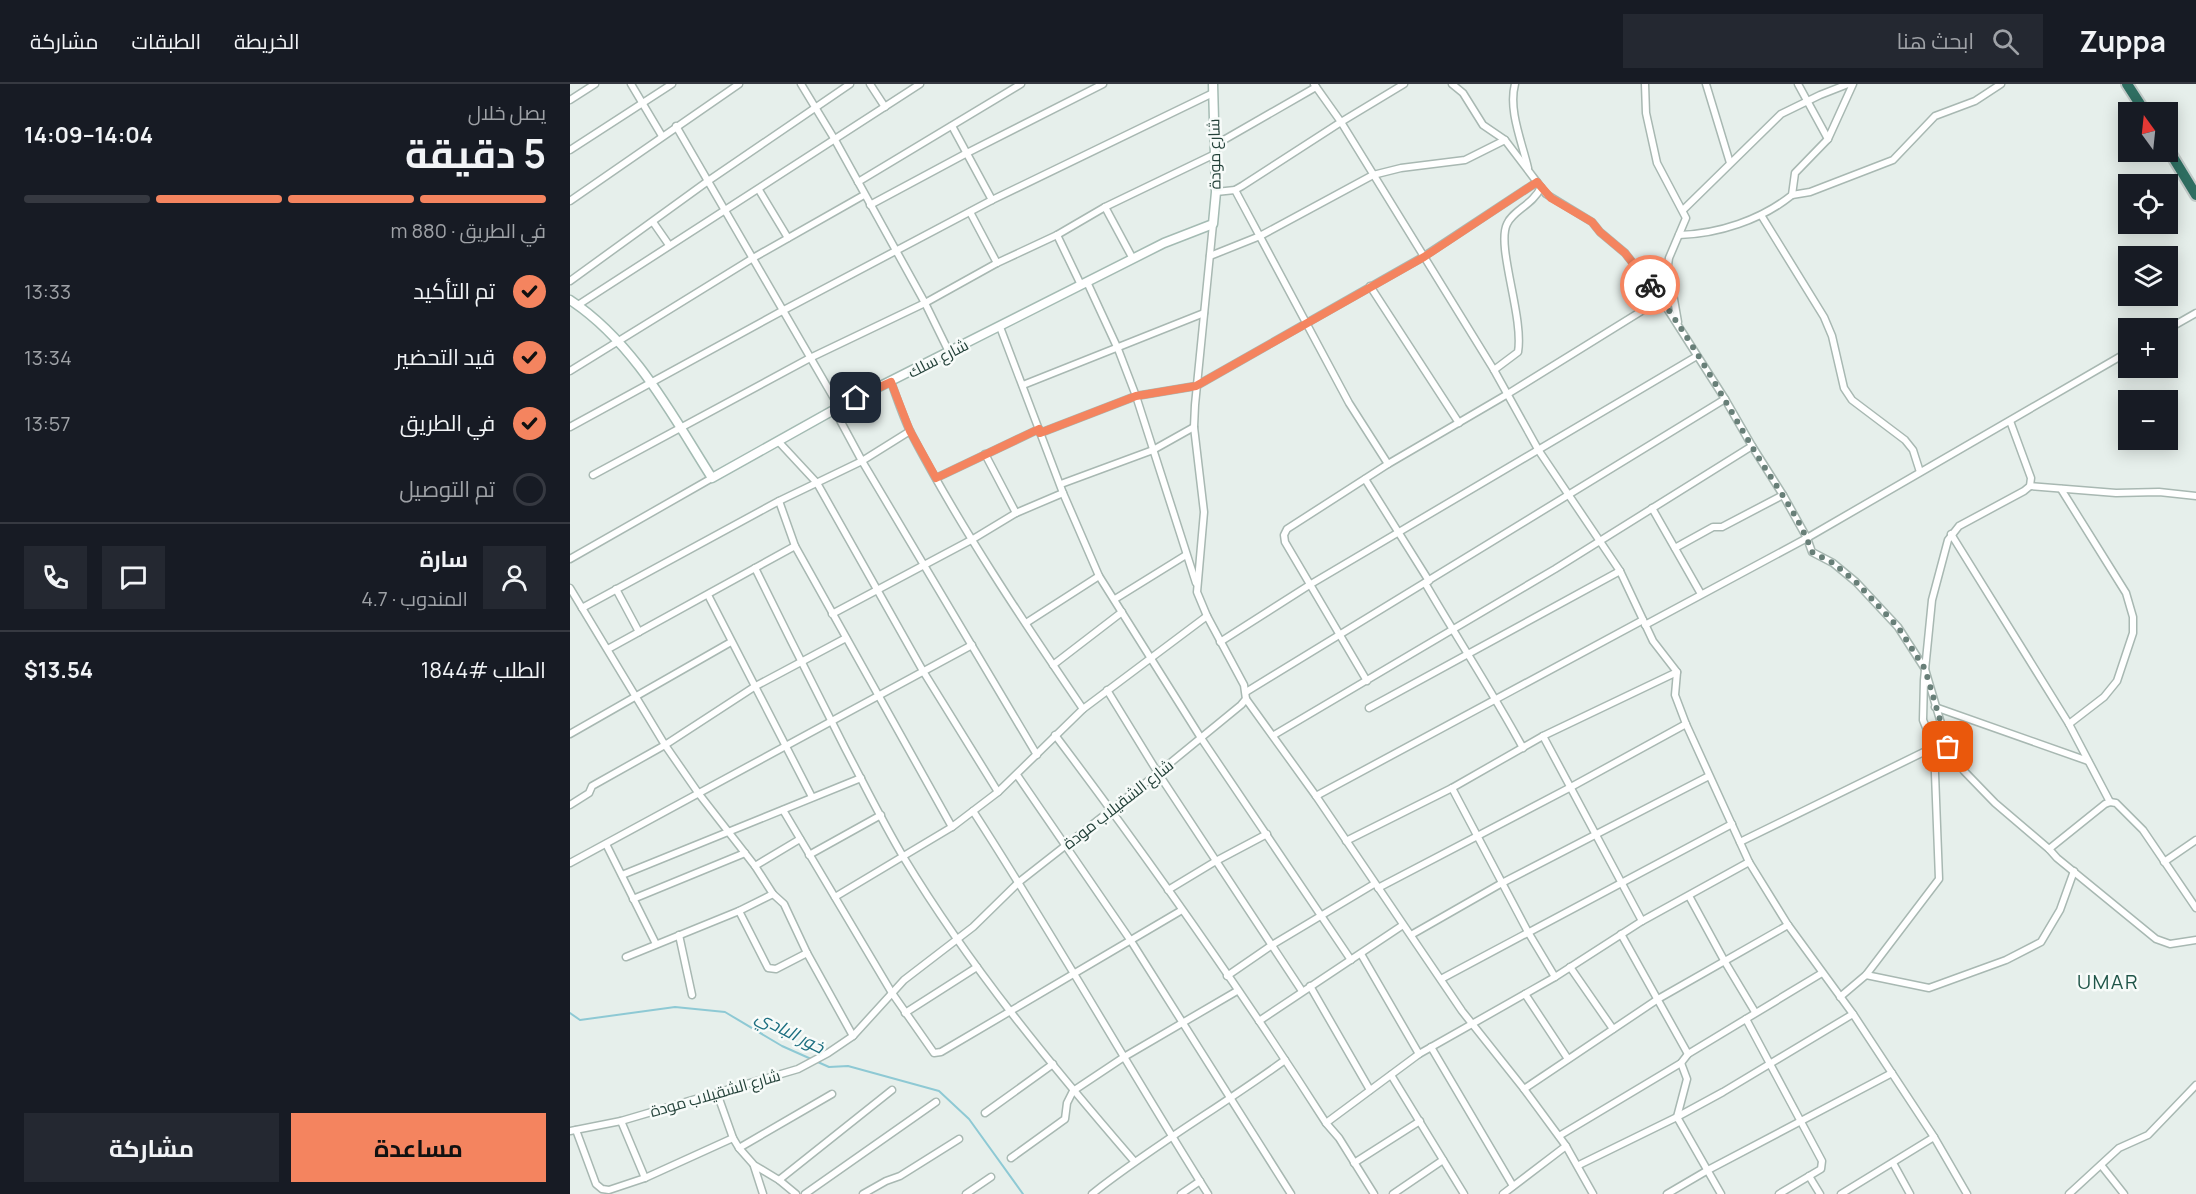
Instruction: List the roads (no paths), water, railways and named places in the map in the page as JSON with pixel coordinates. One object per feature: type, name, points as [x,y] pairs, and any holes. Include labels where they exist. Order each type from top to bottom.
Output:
[{"type":"highway","points":[[2127,84],[2139,102]]},
{"type":"highway","points":[[2176,162],[2196,195]]},
{"type":"street","points":[[570,100],[595,84]]},
{"type":"street","points":[[631,84],[662,136]]},
{"type":"street","points":[[570,150],[672,84]]},
{"type":"street","points":[[570,201],[739,84]]},
{"type":"street","points":[[801,84],[835,140],[925,303],[949,352]]},
{"type":"street","points":[[570,281],[708,181],[850,84]]},
{"type":"street","points":[[870,84],[885,107]]},
{"type":"street","points":[[578,305],[920,84]]},
{"type":"street","points":[[858,182],[1020,84]]},
{"type":"street","points":[[870,205],[1090,87],[1103,84]]},
{"type":"street","points":[[1216,192],[1235,190],[1404,84]]},
{"type":"street","points":[[1452,84],[1463,93],[1483,125],[1505,140],[1539,185],[1555,201],[1592,222],[1600,232],[1625,253],[1661,299],[1783,495],[1807,538],[1812,552],[1833,563],[1856,582],[1898,627],[1925,669],[1948,747],[1964,771],[1995,803],[2057,858],[2156,939],[2170,944],[2196,940]]},
{"type":"street","points":[[1515,84],[1512,95],[1528,171]]},
{"type":"street","points":[[1645,84],[1646,113],[1657,163],[1683,210],[1685,222],[1668,264],[1679,326]]},
{"type":"street","points":[[1706,84],[1730,163]]},
{"type":"street","points":[[1798,84],[1828,139]]},
{"type":"street","points":[[1683,210],[1781,114],[1848,84]]},
{"type":"street","points":[[1792,195],[1795,173],[1828,139],[1853,84]]},
{"type":"street","points":[[1679,235],[1700,235],[1761,215],[1779,206],[1792,195],[1810,192],[1893,160],[1935,117],[1975,101],[2001,84]]},
{"type":"street","points":[[593,475],[810,357],[925,303],[1215,150],[1315,85],[1341,122],[1494,370],[1539,451],[1620,571],[1653,642],[1677,672],[1675,695],[1749,862],[1788,925],[1853,1014],[1892,1073],[1934,1137],[1967,1194]]},
{"type":"street","points":[[570,427],[992,200],[1213,88]]},
{"type":"street","name":"شارع مودة","points":[[1213,88],[1216,192],[1213,224]]},
{"type":"street","points":[[676,126],[810,357],[862,461],[1037,755]]},
{"type":"street","points":[[952,126],[992,200]]},
{"type":"street","points":[[1210,256],[1260,236],[1373,175],[1401,168],[1465,160],[1505,140]]},
{"type":"street","points":[[936,478],[1039,431],[1136,396],[1196,386],[1424,257],[1539,185]]},
{"type":"street","points":[[1494,370],[1518,352],[1520,342],[1518,315],[1504,231],[1509,219],[1534,198],[1539,185]]},
{"type":"street","points":[[759,190],[788,238]]},
{"type":"street","points":[[1235,190],[1349,403],[1388,464]]},
{"type":"street","points":[[570,371],[753,258],[864,195]]},
{"type":"street","points":[[1106,207],[1133,259]]},
{"type":"street","points":[[970,212],[997,264]]},
{"type":"street","points":[[1761,215],[1824,317],[1832,336],[1844,388],[1852,400],[1905,440],[1913,450],[1920,472]]},
{"type":"street","points":[[653,222],[669,245]]},
{"type":"street","points":[[1213,224],[1196,386],[1194,427],[1204,512],[1197,592],[1246,696],[1462,1011],[1566,1146],[1593,1194]]},
{"type":"street","name":"شارع سلك","points":[[712,478],[836,408],[1179,236],[1213,224]]},
{"type":"street","points":[[1057,235],[1118,349],[1136,396],[1198,586]]},
{"type":"street","points":[[1370,286],[1459,423]]},
{"type":"street","points":[[1367,681],[1285,542],[1284,535],[1287,529],[1388,464],[1506,395],[1661,299]]},
{"type":"street","points":[[570,300],[618,341],[652,383],[712,478],[570,559]]},
{"type":"street","points":[[1023,385],[1204,313]]},
{"type":"street","points":[[2178,323],[2196,313]]},
{"type":"street","points":[[1000,327],[1063,493],[1099,576],[1201,738],[1351,960]]},
{"type":"street","points":[[1220,642],[1311,584],[1697,356]]},
{"type":"street","points":[[1316,796],[1496,698],[1807,538],[2118,358]]},
{"type":"street","points":[[891,382],[910,431],[936,478],[1026,623],[1083,709]]},
{"type":"street","name":"شارع الشقيلاب مودة","points":[[573,1131],[621,1121],[717,1093],[798,1068],[828,1053],[853,1036],[904,980],[957,939],[1019,882],[1241,705],[1246,696],[1725,399]]},
{"type":"street","points":[[1840,997],[1866,975],[1939,879],[1934,747],[1923,720],[1925,669],[1932,600],[1951,534],[2030,486],[2031,478],[2010,421]]},
{"type":"street","points":[[1061,484],[1153,450],[1194,427]]},
{"type":"street","points":[[582,608],[779,501],[862,461],[910,431]]},
{"type":"street","points":[[778,441],[817,483],[876,591],[998,792]]},
{"type":"street","points":[[1274,735],[1601,541],[1752,446]]},
{"type":"street","points":[[985,454],[1016,513]]},
{"type":"street","points":[[1365,479],[1399,532],[1452,630],[1496,698],[1522,748]]},
{"type":"street","points":[[2030,486],[2116,493],[2159,492],[2196,496]]},
{"type":"street","points":[[2061,489],[2126,593],[2133,616],[2133,633],[2117,681],[2104,697],[2069,724]]},
{"type":"street","points":[[832,614],[973,539],[1016,513],[1063,493]]},
{"type":"street","points":[[1675,548],[1713,527],[1722,527],[1783,495]]},
{"type":"street","points":[[779,501],[795,546],[952,827]]},
{"type":"street","points":[[1652,508],[1701,594]]},
{"type":"street","points":[[1951,534],[2069,724],[2110,802],[2123,809],[2143,830],[2196,908]]},
{"type":"street","points":[[608,649],[795,546]]},
{"type":"street","points":[[1115,599],[1186,555]]},
{"type":"street","points":[[755,568],[801,662],[904,857],[957,939],[1010,1011],[1073,1091],[1134,1161]]},
{"type":"street","points":[[1369,708],[1620,571]]},
{"type":"street","points":[[1026,623],[1099,576]]},
{"type":"street","points":[[570,588],[665,745],[727,832],[755,866],[773,894],[784,904],[807,953],[853,1036]]},
{"type":"street","points":[[616,589],[639,632]]},
{"type":"street","points":[[708,595],[812,796]]},
{"type":"street","points":[[1053,665],[1122,612]]},
{"type":"street","points":[[835,897],[952,827],[1017,775],[1083,709],[1207,616]]},
{"type":"street","points":[[570,805],[589,793],[592,786],[665,745],[754,687],[846,638]]},
{"type":"street","points":[[570,734],[731,642]]},
{"type":"street","points":[[570,863],[972,645]]},
{"type":"street","points":[[1347,841],[1452,788],[1543,736],[1677,672]]},
{"type":"street","points":[[1107,690],[1158,773],[1302,991]]},
{"type":"street","points":[[1935,706],[2088,761]]},
{"type":"street","points":[[1227,976],[1272,945],[1321,916],[1478,836],[1686,724]]},
{"type":"street","points":[[1055,735],[1111,809],[1182,910],[1286,1060],[1326,1123],[1339,1138],[1374,1194]]},
{"type":"street","points":[[1543,736],[1642,921]]},
{"type":"street","points":[[1740,842],[1934,747]]},
{"type":"street","points":[[1017,775],[1131,941],[1291,1194]]},
{"type":"street","points":[[1411,935],[1502,884],[1709,776]]},
{"type":"street","points":[[622,875],[861,778]]},
{"type":"street","points":[[1452,788],[1528,932],[1555,976]]},
{"type":"street","points":[[2049,849],[2110,802]]},
{"type":"street","points":[[783,810],[892,993],[934,1053],[941,1052],[1182,910]]},
{"type":"street","points":[[973,810],[1208,1194]]},
{"type":"street","points":[[809,855],[881,815]]},
{"type":"street","points":[[1441,979],[1620,882],[1732,825]]},
{"type":"street","points":[[1168,890],[1267,834]]},
{"type":"street","points":[[755,866],[800,839]]},
{"type":"street","points":[[2164,862],[2196,840]]},
{"type":"street","points":[[606,844],[656,944]]},
{"type":"street","points":[[633,899],[745,853]]},
{"type":"street","points":[[1326,1123],[1419,1054],[1525,994],[1642,921],[1749,862]]},
{"type":"street","points":[[1866,975],[1929,988],[2006,960],[2041,942],[2060,910],[2074,871]]},
{"type":"street","points":[[626,957],[773,894]]},
{"type":"street","points":[[1689,896],[1755,1012]]},
{"type":"street","points":[[739,910],[768,968],[776,969],[807,953]]},
{"type":"street","points":[[1259,1021],[1403,925]]},
{"type":"street","points":[[1524,1089],[1658,999],[1788,925]]},
{"type":"street","points":[[1621,934],[1688,1054]]},
{"type":"street","points":[[679,935],[692,995]]},
{"type":"street","points":[[1362,954],[1419,1054]]},
{"type":"street","points":[[905,1013],[977,967]]},
{"type":"street","points":[[1570,967],[1613,1029]]},
{"type":"street","points":[[1559,1136],[1681,1063],[1688,1054],[1822,973]]},
{"type":"street","points":[[1310,986],[1370,1090]]},
{"type":"street","points":[[1011,1158],[1065,1119],[1067,1103],[1073,1091],[1237,991]]},
{"type":"street","points":[[1525,994],[1568,1059]]},
{"type":"street","points":[[1579,1166],[1677,1117],[1770,1065],[1853,1014]]},
{"type":"street","points":[[1746,1018],[1822,1161],[1821,1169],[1779,1194]]},
{"type":"street","points":[[1431,1047],[1513,1186]]},
{"type":"street","points":[[1092,1194],[1134,1161],[1230,1100],[1286,1060]]},
{"type":"street","points":[[1681,1063],[1687,1080],[1677,1117],[1721,1194]]},
{"type":"street","points":[[985,1113],[1053,1064]]},
{"type":"street","points":[[1667,1194],[1892,1073]]},
{"type":"street","points":[[1391,1075],[1464,1194]]},
{"type":"street","points":[[2069,1194],[2119,1148],[2148,1134],[2196,1085]]},
{"type":"street","points":[[779,1180],[892,1090]]},
{"type":"street","points":[[717,1093],[733,1138],[739,1148],[754,1165],[779,1180],[796,1194]]},
{"type":"street","points":[[739,1148],[832,1094]]},
{"type":"street","points":[[805,1194],[936,1102]]},
{"type":"street","points":[[621,1121],[645,1178]]},
{"type":"street","points":[[1354,1163],[1420,1121]]},
{"type":"street","points":[[573,1131],[596,1184],[602,1190],[609,1190],[645,1178],[733,1138]]},
{"type":"street","points":[[1841,1194],[1934,1137]]},
{"type":"street","points":[[863,1194],[900,1176],[959,1138]]},
{"type":"street","points":[[1503,1194],[1566,1146]]},
{"type":"street","points":[[1393,1194],[1443,1160]]},
{"type":"street","points":[[1893,1163],[1910,1194]]},
{"type":"street","points":[[754,1165],[763,1194]]},
{"type":"street","points":[[2102,1165],[2124,1194]]},
{"type":"street","points":[[1809,1176],[1820,1194]]},
{"type":"street","points":[[966,1194],[991,1178]]},
{"type":"street","points":[[1181,1194],[1200,1181]]},
{"type":"waterway","name":"خور البادي","points":[[570,1013],[580,1020],[675,1007],[725,1012],[782,1046],[829,1067],[848,1066],[939,1091],[969,1119],[1023,1194]]},
{"type":"district","name":"UMAR","points":[[2108,982]]}]
